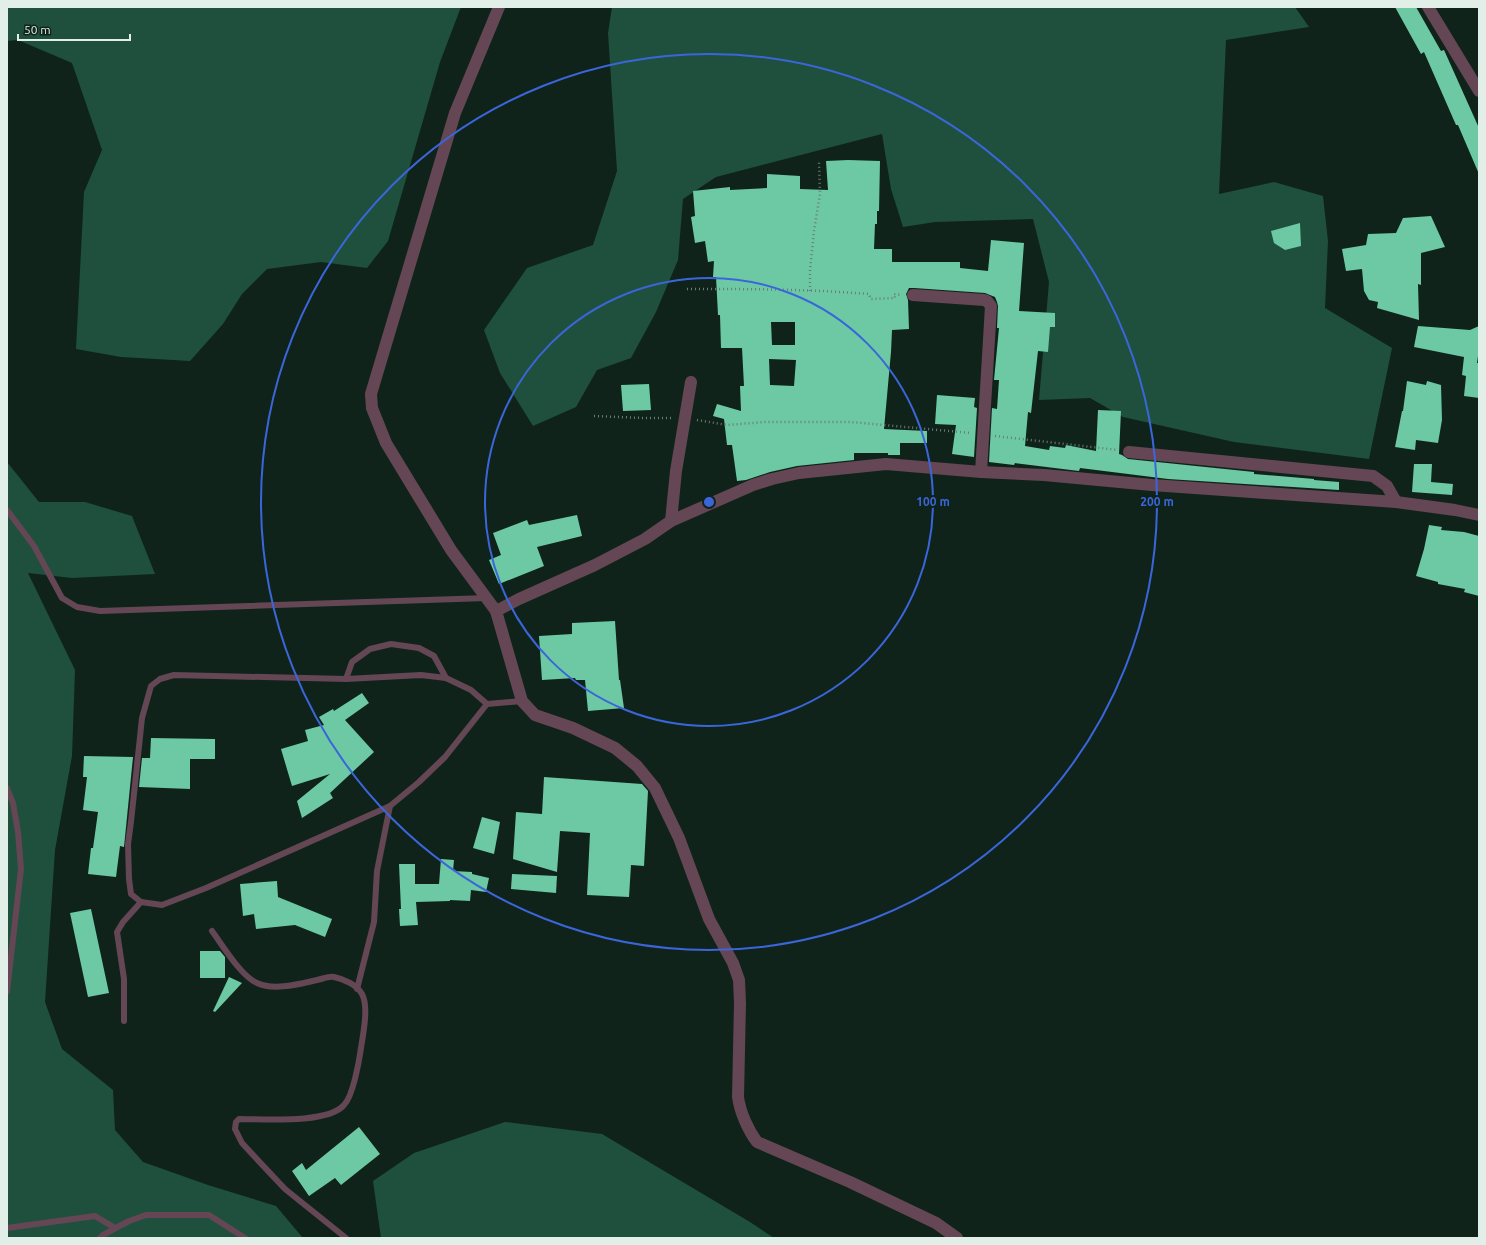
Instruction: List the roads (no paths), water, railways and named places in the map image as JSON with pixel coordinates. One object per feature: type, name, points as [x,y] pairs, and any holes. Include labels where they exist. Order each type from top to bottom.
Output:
[{"type":"street","points":[[499,7],[454,113],[371,394],[372,408],[386,443],[451,550],[496,611],[522,701],[527,708],[535,715],[573,728],[615,748],[637,766],[655,788],[679,838],[709,919],[733,963],[739,980],[738,1097],[740,1109],[751,1135],[757,1142],[850,1182],[936,1223],[957,1238]]},
{"type":"street","points":[[1428,7],[1479,91]]},
{"type":"street","points":[[913,295],[984,300],[990,303],[991,310],[981,472]]},
{"type":"street","points":[[671,521],[676,470],[691,382]]},
{"type":"street","points":[[1129,452],[1373,476],[1387,486],[1396,502]]},
{"type":"street","points":[[496,611],[595,565],[645,539],[671,521],[753,485],[799,473],[886,464],[1396,502],[1455,510],[1479,515]]},
{"type":"lane","points":[[7,510],[34,546],[62,598],[78,607],[100,611],[487,598]]},
{"type":"lane","points":[[346,679],[352,662],[370,649],[391,644],[420,648],[434,656],[446,678]]},
{"type":"lane","points":[[487,704],[445,757],[419,782],[390,806],[206,888],[162,905],[141,902],[131,894],[128,844],[142,718],[151,686],[160,679],[174,675],[346,679],[420,675],[446,678],[471,690],[487,704],[522,701]]},
{"type":"lane","points":[[7,788],[13,803],[17,825],[21,869],[7,992]]},
{"type":"lane","points":[[358,989],[374,922],[378,871],[390,806]]},
{"type":"lane","points":[[124,1021],[124,979],[117,932],[123,922],[141,902]]},
{"type":"lane","points":[[212,931],[235,963],[250,979],[256,983],[264,986],[285,986],[333,977],[345,980],[358,989],[364,1000],[364,1030],[357,1071],[350,1097],[345,1105],[337,1111],[326,1115],[292,1119],[238,1119],[235,1125],[235,1129],[242,1143],[285,1189],[346,1238]]},
{"type":"lane","points":[[100,1238],[115,1228],[146,1215],[209,1215],[245,1238]]},
{"type":"lane","points":[[7,1228],[95,1216],[115,1228]]}]
